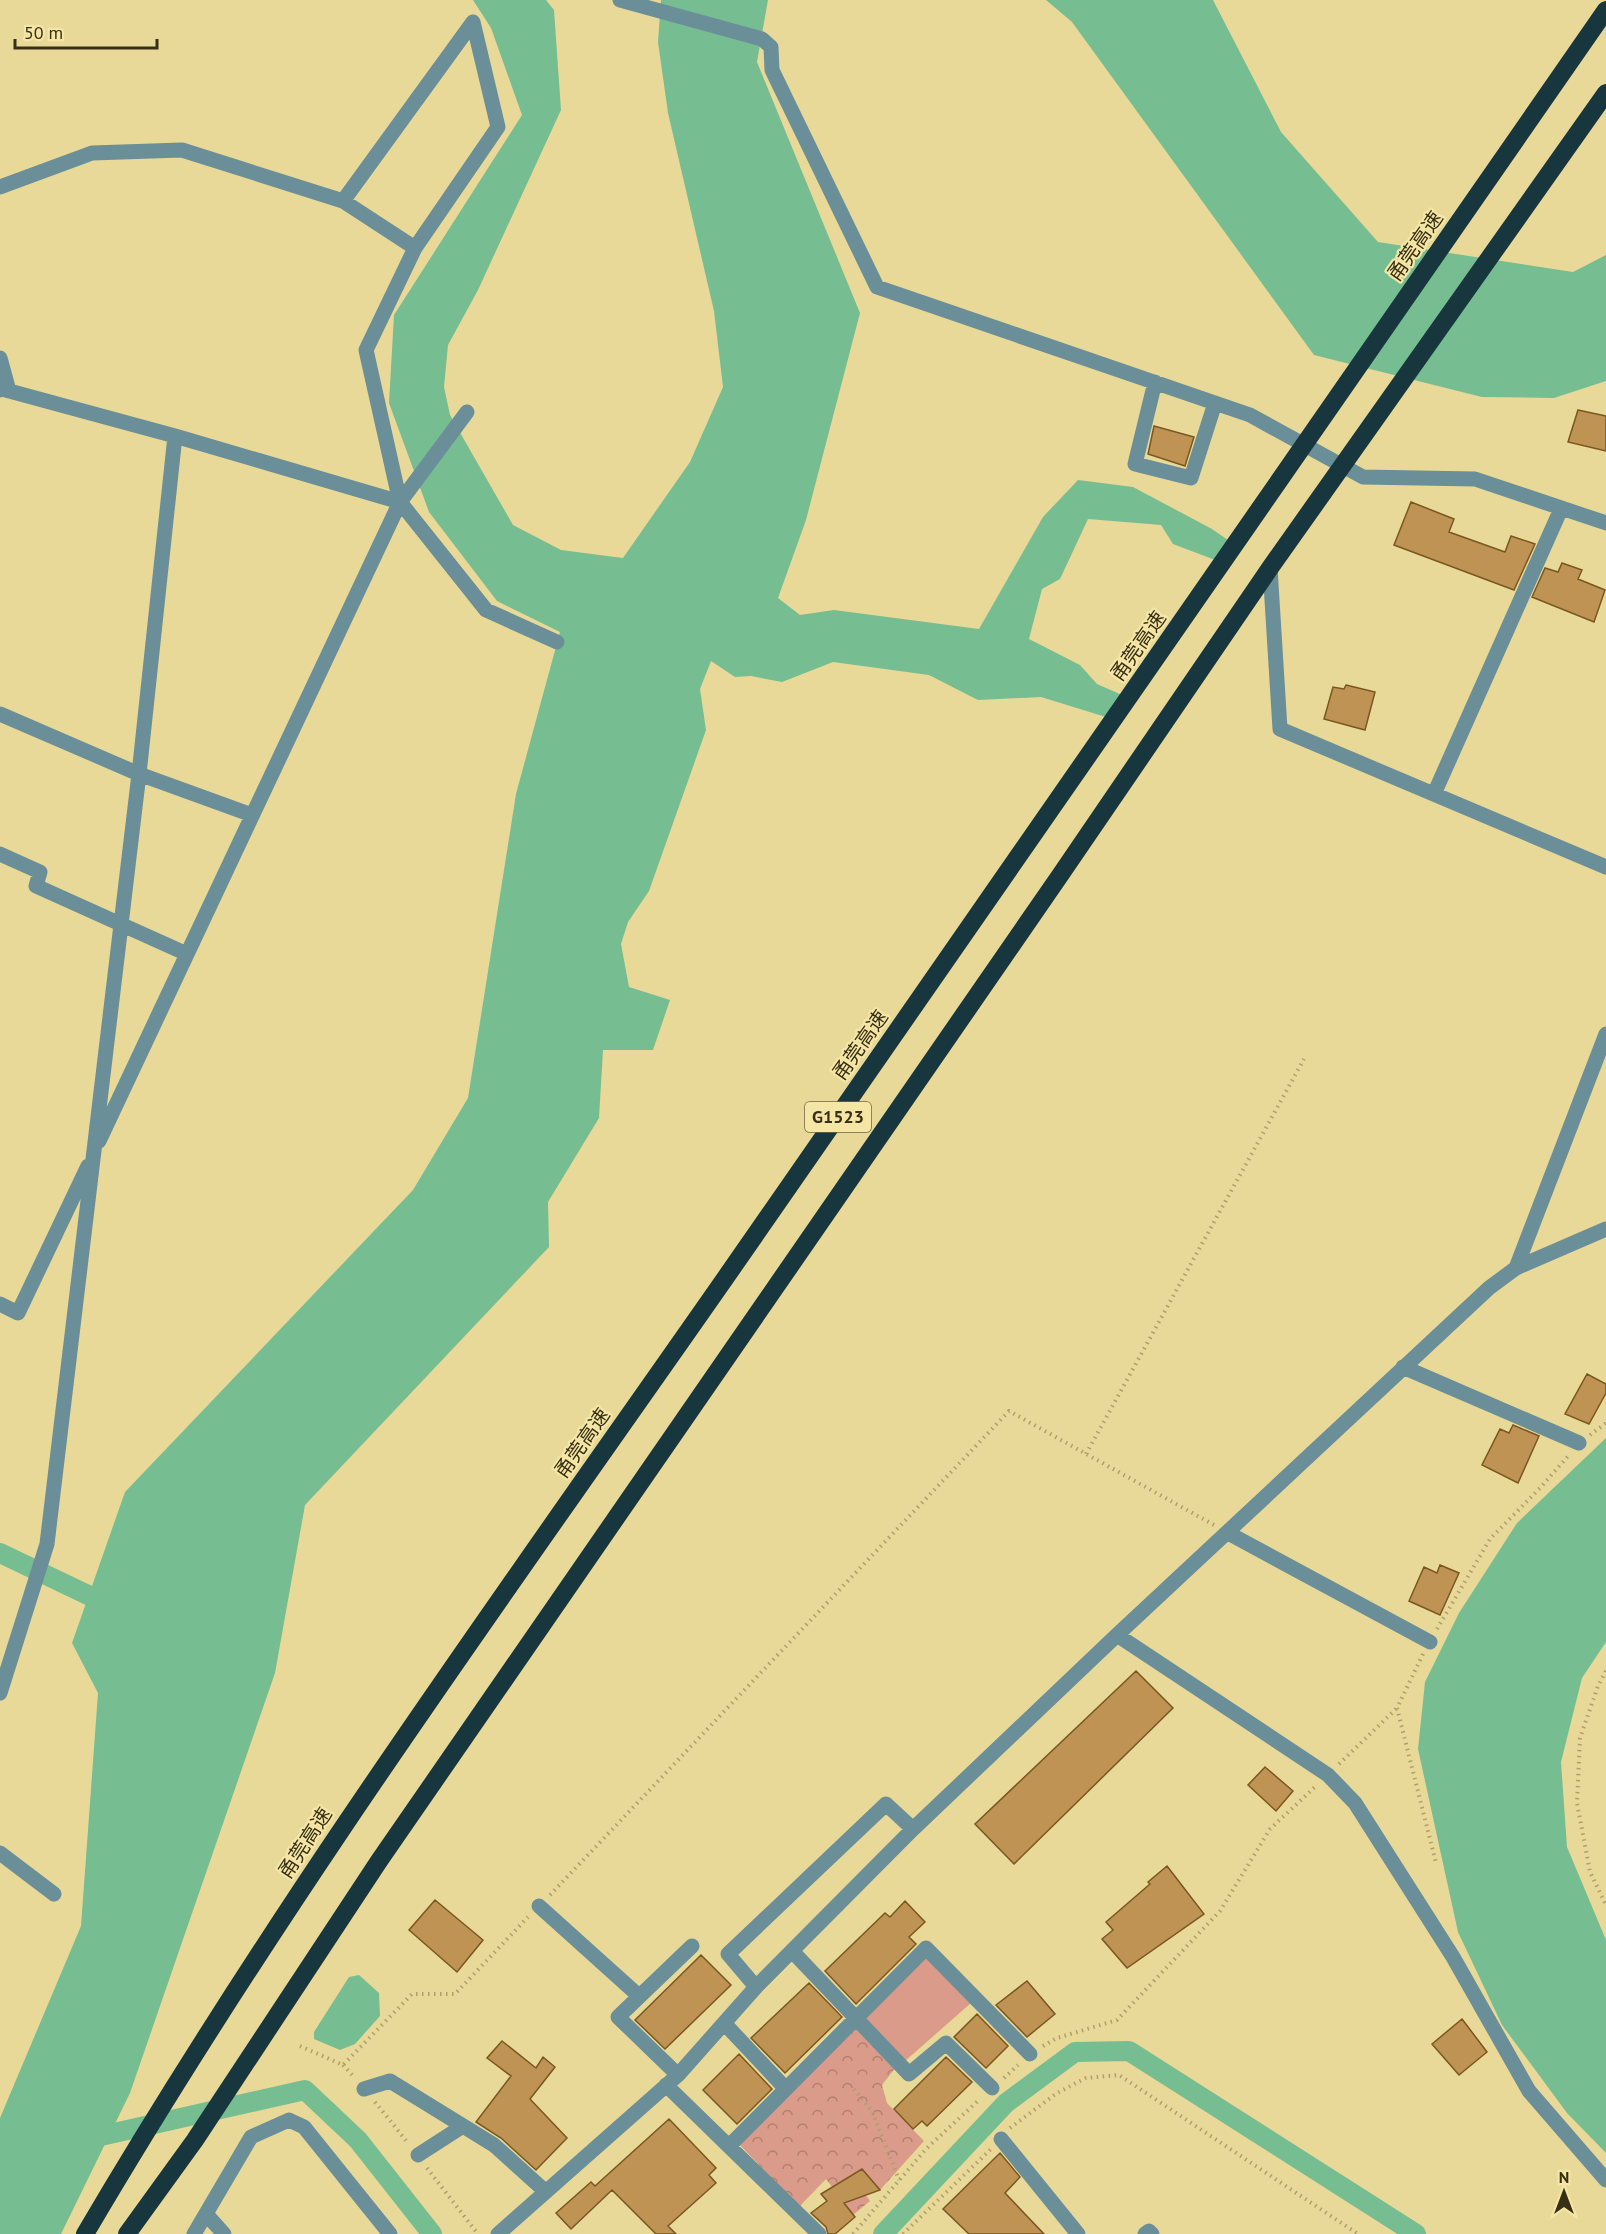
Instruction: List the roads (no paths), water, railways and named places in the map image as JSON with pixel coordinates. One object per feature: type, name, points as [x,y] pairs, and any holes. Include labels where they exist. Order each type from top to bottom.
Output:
[{"type":"highway","name":"甬莞高速","points":[[85,2234],[149,2125],[337,1835],[1606,9]]},
{"type":"highway","name":"G1523","points":[[127,2234],[195,2140],[386,1851],[1270,568],[1606,93]]},
{"type":"street","points":[[620,0],[762,39],[771,47],[772,70],[877,287],[1250,415],[1363,477],[1475,479],[1606,523]]},
{"type":"street","points":[[343,201],[473,22],[498,127],[416,248],[366,350],[400,502],[486,610],[557,642]]},
{"type":"street","points":[[0,187],[92,153],[182,150],[343,201],[416,248]]},
{"type":"street","points":[[0,357],[4,390],[175,436],[400,502]]},
{"type":"street","points":[[1155,382],[1135,464],[1191,478],[1215,403]]},
{"type":"street","points":[[0,1304],[18,1313],[400,502],[463,418]]},
{"type":"street","points":[[0,1693],[46,1544],[139,774],[175,436]]},
{"type":"street","points":[[1434,794],[1561,509]]},
{"type":"street","points":[[1270,568],[1280,729],[1606,867]]},
{"type":"street","points":[[0,714],[139,774],[252,815]]},
{"type":"street","points":[[0,854],[39,872],[36,886],[187,954]]},
{"type":"street","points":[[1516,1268],[1606,1034]]},
{"type":"street","points":[[498,2234],[678,2074],[756,1987],[913,1829],[1489,1288],[1516,1268],[1606,1229]]},
{"type":"street","points":[[1403,1367],[1579,1443]]},
{"type":"street","points":[[1228,1533],[1430,1642]]},
{"type":"street","points":[[1117,1635],[1328,1775],[1355,1803],[1453,1957],[1529,2091],[1606,2180]]},
{"type":"street","points":[[756,1987],[728,1954],[886,1804],[913,1829]]},
{"type":"street","points":[[0,1853],[54,1894]]},
{"type":"street","points":[[539,1906],[639,1996]]},
{"type":"street","points":[[678,2074],[618,2017],[692,1946]]},
{"type":"street","points":[[729,2146],[926,1948],[1030,2054]]},
{"type":"street","points":[[792,1950],[909,2074],[946,2043],[992,2088]]},
{"type":"street","points":[[724,2023],[786,2089]]},
{"type":"street","points":[[364,2089],[390,2082],[494,2145],[545,2191]]},
{"type":"street","points":[[666,2085],[819,2234]]},
{"type":"street","points":[[194,2234],[251,2137],[289,2120],[304,2127],[390,2234]]},
{"type":"street","points":[[418,2155],[463,2126]]},
{"type":"street","points":[[1001,2139],[1078,2234]]},
{"type":"street","points":[[207,2215],[224,2234]]},
{"type":"street","points":[[1145,2234],[1149,2231],[1152,2234]]},
{"type":"waterway","points":[[0,1553],[113,1607]]},
{"type":"waterway","points":[[883,2234],[1006,2103],[1075,2052],[1129,2051],[1416,2234]]},
{"type":"waterway","points":[[83,2140],[305,2090],[358,2140],[432,2234]]}]
